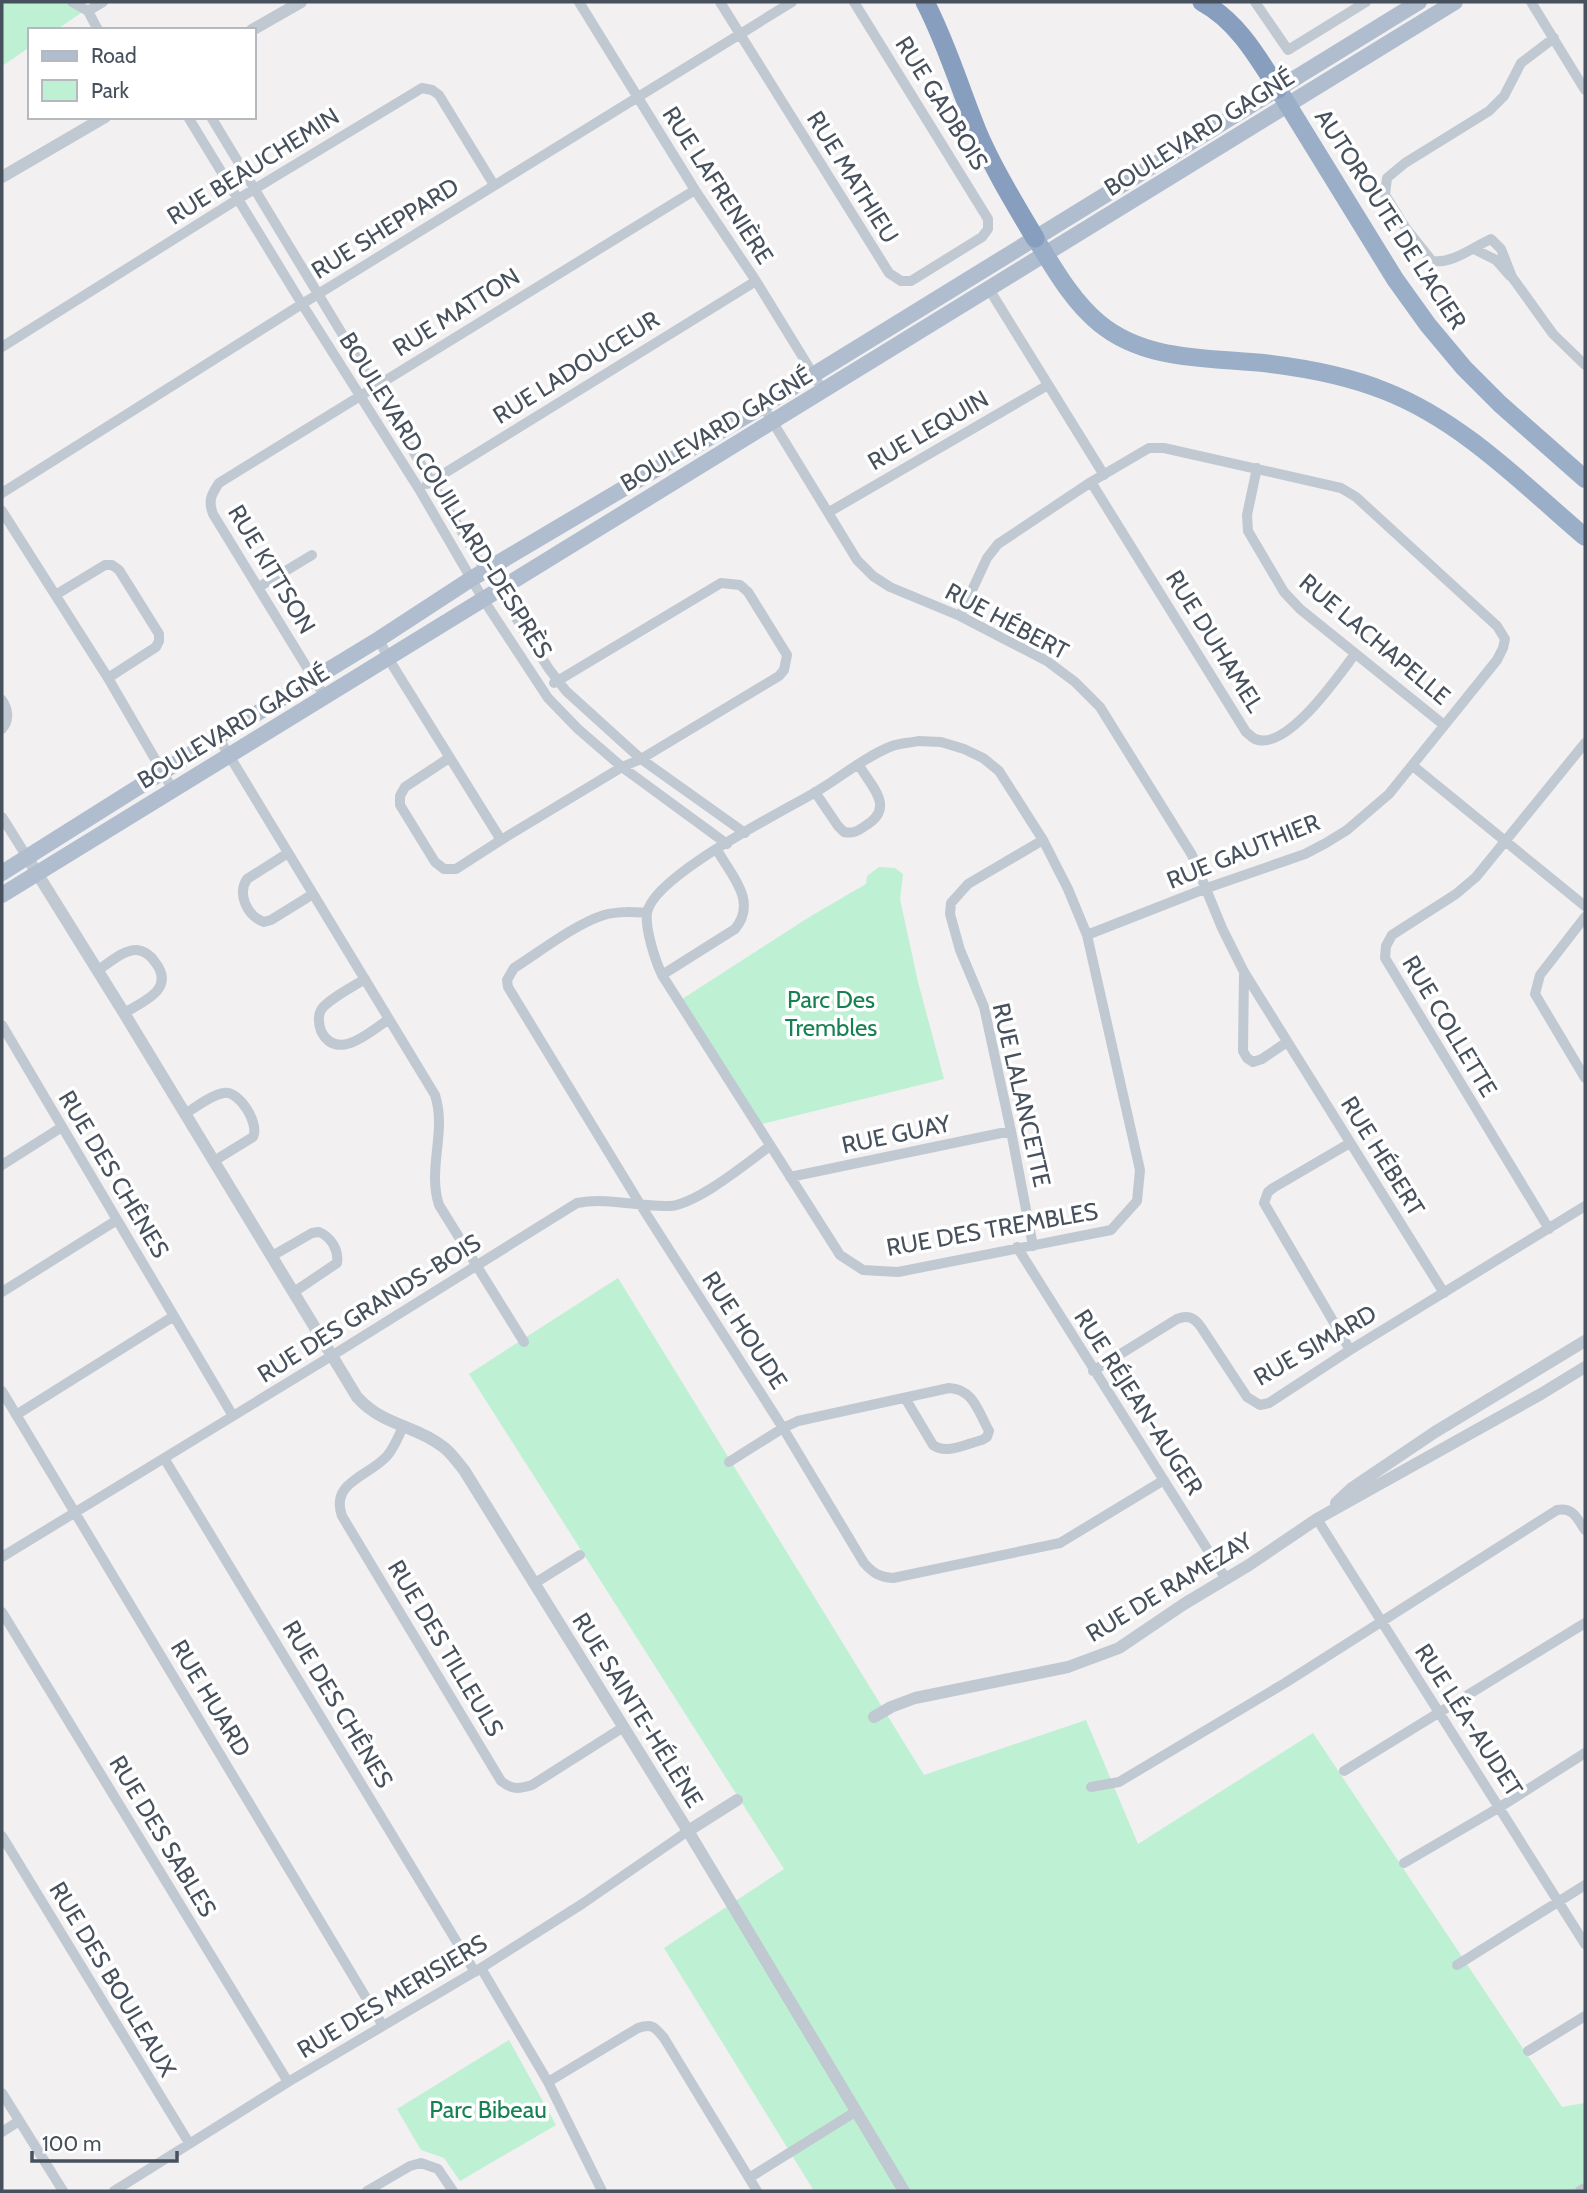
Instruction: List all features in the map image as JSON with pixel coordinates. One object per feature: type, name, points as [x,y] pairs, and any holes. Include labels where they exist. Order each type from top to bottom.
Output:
[{"type":"highway","points":[[925,2],[945,41],[984,146],[1003,184],[1040,246],[1073,296],[1090,316],[1125,340],[1146,348],[1171,354],[1331,373],[1398,396],[1468,438],[1585,537]]},
{"type":"highway","name":"AUTOROUTE DE L'ACIER","points":[[1202,2],[1224,16],[1239,32],[1395,279],[1434,332],[1464,368],[1500,404],[1585,479]]},
{"type":"main road","name":"BOULEVARD GAGNÉ","points":[[1282,97],[1419,2]]},
{"type":"main road","name":"BOULEVARD GAGNÉ","points":[[2,873],[379,639],[485,570],[813,375],[1040,246],[1282,97],[1455,2]]},
{"type":"main road","name":"BOULEVARD GAGNÉ","points":[[2,895],[989,289],[1040,246]]},
{"type":"street","points":[[72,2],[88,11],[97,28]]},
{"type":"street","points":[[88,11],[103,2]]},
{"type":"street","points":[[256,28],[301,2]]},
{"type":"street","name":"RUE LAFRENIÈRE","points":[[579,2],[636,97],[823,390]]},
{"type":"street","name":"RUE MATHIEU","points":[[720,2],[892,276],[901,281],[911,281],[982,237],[988,229]]},
{"type":"street","name":"RUE SHEPPARD","points":[[2,493],[318,294],[792,2]]},
{"type":"street","name":"RUE GADBOIS","points":[[854,2],[985,213],[988,229]]},
{"type":"street","points":[[1255,2],[1287,50],[1366,2]]},
{"type":"street","points":[[1531,2],[1585,90]]},
{"type":"street","points":[[1555,38],[1521,64],[1504,96],[1489,111],[1387,177],[1385,195],[1405,227],[1432,261],[1443,262],[1491,239],[1495,242],[1501,249],[1511,277],[1553,334],[1585,365]]},
{"type":"street","name":"RUE BEAUCHEMIN","points":[[2,347],[237,199],[422,88],[439,95],[494,185]]},
{"type":"street","points":[[2,177],[102,119]]},
{"type":"street","name":"BOULEVARD COUILLARD-DESPRÈS","points":[[189,119],[419,489],[483,599],[543,690],[578,729],[722,847]]},
{"type":"street","name":"BOULEVARD COUILLARD-DESPRÈS","points":[[212,119],[485,570],[557,681],[642,759],[745,833]]},
{"type":"street","name":"RUE MATTON","points":[[210,498],[219,484],[695,190]]},
{"type":"street","name":"RUE LADOUCEUR","points":[[419,489],[755,281]]},
{"type":"street","points":[[989,289],[1104,475]]},
{"type":"street","name":"RUE LEQUIN","points":[[830,512],[1048,385]]},
{"type":"street","name":"RUE HÉBERT","points":[[763,406],[857,560],[873,576],[890,587],[960,616],[1047,661],[1075,682],[1100,706],[1192,855],[1222,928],[1244,972],[1444,1293]]},
{"type":"street","points":[[960,616],[987,558],[998,544],[1091,482],[1149,448],[1164,448],[1257,468]]},
{"type":"street","name":"RUE GAUTHIER","points":[[1087,935],[1207,888],[1293,859],[1347,830],[1380,803],[1413,766],[1497,660],[1503,648],[1505,639],[1497,626],[1356,497],[1341,488],[1257,468]]},
{"type":"street","name":"RUE LACHAPELLE","points":[[1257,468],[1247,515],[1248,531],[1284,592],[1300,609],[1444,725]]},
{"type":"street","name":"RUE DUHAMEL","points":[[1091,482],[1246,732],[1255,739],[1270,740],[1312,710],[1355,654]]},
{"type":"street","name":"RUE KITTSON","points":[[210,498],[213,514],[325,697]]},
{"type":"street","points":[[2,511],[57,594],[173,790]]},
{"type":"street","points":[[259,587],[312,555]]},
{"type":"street","points":[[57,594],[104,565],[112,565],[119,570],[159,635],[156,647],[108,678]]},
{"type":"street","points":[[449,758],[405,787],[400,796],[400,805],[435,862],[444,869],[456,869],[622,767],[642,759],[779,676],[785,670],[787,655],[748,592],[740,585],[721,583],[543,690]]},
{"type":"street","points":[[379,639],[388,658],[501,840]]},
{"type":"street","points":[[2,700],[8,717],[2,729]]},
{"type":"street","points":[[218,737],[435,1095],[440,1119],[434,1176],[439,1205],[524,1342]]},
{"type":"street","name":"RUE DES TREMBLES","points":[[918,741],[942,741],[984,758],[999,771],[1043,840],[1087,935],[1140,1171],[1137,1201],[1111,1230],[898,1272],[863,1270],[840,1255],[662,975],[651,947],[647,913],[655,897],[672,880],[745,833],[858,764],[893,746],[918,741]]},
{"type":"street","name":"RUE COLLETTE","points":[[1549,1229],[1385,958],[1386,946],[1392,935],[1456,894],[1476,877],[1585,743]]},
{"type":"street","points":[[815,792],[844,832],[856,832],[876,820],[881,809],[880,801],[858,764]]},
{"type":"street","points":[[1413,766],[1585,906]]},
{"type":"street","name":"RUE SAINTE-HÉLÈNE","points":[[2,817],[363,1404],[442,1445],[464,1470],[688,1831],[904,2191]]},
{"type":"street","name":"RUE LALANCETTE","points":[[1033,1245],[984,1007],[960,950],[950,914],[951,903],[968,884],[1043,840]]},
{"type":"street","points":[[662,975],[735,929],[740,923],[745,897],[722,847]]},
{"type":"street","points":[[288,853],[247,879],[244,884],[242,898],[252,915],[264,922],[271,920],[313,894]]},
{"type":"street","name":"RUE HOUDE","points":[[647,913],[606,914],[591,919],[514,968],[507,979],[508,987],[640,1204],[783,1428],[864,1563],[874,1574],[893,1578],[1060,1544],[1164,1480]]},
{"type":"street","points":[[1585,917],[1540,975],[1535,994],[1585,1079]]},
{"type":"street","points":[[98,970],[129,951],[137,950],[147,953],[161,972],[163,982],[158,990],[124,1013]]},
{"type":"street","name":"RUE HÉBERT","points":[[1244,972],[1243,1051],[1247,1058],[1253,1062],[1262,1059],[1287,1042]]},
{"type":"street","points":[[365,978],[320,1012],[322,1033],[336,1046],[344,1046],[352,1044],[389,1019]]},
{"type":"street","name":"RUE DES CHÊNES","points":[[3,1029],[233,1416]]},
{"type":"street","points":[[185,1114],[221,1093],[229,1093],[234,1094],[250,1116],[256,1127],[253,1137],[214,1161]]},
{"type":"street","points":[[2,1165],[62,1127]]},
{"type":"street","name":"RUE GUAY","points":[[790,1177],[1011,1131]]},
{"type":"street","points":[[1350,1143],[1273,1188],[1268,1192],[1264,1203],[1350,1350]]},
{"type":"street","name":"RUE DES GRANDS-BOIS","points":[[2,1556],[577,1203],[596,1201],[669,1206],[683,1203],[770,1146]]},
{"type":"street","name":"RUE SIMARD","points":[[1093,1371],[1177,1319],[1190,1317],[1196,1320],[1247,1396],[1260,1405],[1269,1403],[1350,1350],[1585,1206]]},
{"type":"street","points":[[2,1292],[117,1220]]},
{"type":"street","points":[[272,1256],[319,1231],[330,1240],[337,1251],[337,1263],[294,1292]]},
{"type":"street","name":"RUE RÉJEAN-AUGER","points":[[1017,1247],[1226,1579]]},
{"type":"street","points":[[16,1415],[174,1316]]},
{"type":"street","name":"RUE DE RAMEZAY","points":[[1317,1519],[1352,1488],[1435,1432],[1585,1340]]},
{"type":"street","name":"RUE DE RAMEZAY","points":[[874,1717],[915,1698],[1068,1667],[1119,1648],[1317,1519],[1585,1367]]},
{"type":"street","points":[[1513,1385],[1524,1402]]},
{"type":"street","points":[[729,1462],[797,1422],[949,1388],[965,1391],[970,1397],[989,1431],[987,1437],[945,1450],[939,1449],[933,1445],[905,1398]]},
{"type":"street","name":"RUE HUARD","points":[[2,1391],[383,2026]]},
{"type":"street","name":"RUE DES TILLEULS","points":[[403,1427],[386,1457],[341,1492],[338,1503],[342,1516],[501,1781],[510,1788],[522,1788],[532,1784],[622,1728]]},
{"type":"street","name":"RUE DES CHÊNES","points":[[164,1458],[548,2082],[600,2188]]},
{"type":"street","points":[[1091,1787],[1119,1782],[1285,1683],[1557,1510],[1564,1508],[1574,1512],[1585,1530]]},
{"type":"street","name":"RUE LÉA-AUDET","points":[[1317,1519],[1585,1944]]},
{"type":"street","points":[[535,1583],[580,1555]]},
{"type":"street","name":"RUE DES SABLES","points":[[2,1612],[288,2082]]},
{"type":"street","points":[[1344,1770],[1585,1623]]},
{"type":"street","points":[[1404,1864],[1585,1753]]},
{"type":"street","points":[[688,1831],[737,1800]]},
{"type":"street","name":"RUE DES MERISIERS","points":[[114,2191],[288,2082],[478,1970],[582,1904],[688,1831]]},
{"type":"street","name":"RUE DES BOULEAUX","points":[[2,1836],[189,2143]]},
{"type":"street","points":[[1457,1965],[1585,1885]]},
{"type":"street","points":[[1528,2051],[1585,2016]]},
{"type":"street","points":[[548,2082],[638,2028],[647,2024],[652,2026],[664,2038],[757,2191]]},
{"type":"street","points":[[2,2093],[63,2191]]},
{"type":"street","points":[[749,2178],[855,2112]]},
{"type":"street","points":[[2,2132],[19,2121]]},
{"type":"street","points":[[367,2191],[410,2166],[421,2163],[438,2169],[453,2191]]},
{"type":"street","points":[[588,2191],[600,2188]]},
{"type":"street","points":[[1581,2191],[1585,2189]]},
{"type":"green space","points":[[2,2],[77,2],[87,9],[59,28],[28,28],[28,48],[2,66]]},
{"type":"green space","name":"Parc Des Trembles","points":[[879,867],[895,868],[903,874],[900,899],[918,982],[944,1079],[758,1125],[679,1001],[866,884],[867,876]]},
{"type":"green space","points":[[618,1278],[924,1775],[1086,1720],[1138,1844],[1313,1733],[1562,2107],[1585,2103],[1585,2191],[814,2191],[664,1948],[784,1869],[469,1374]]},
{"type":"green space","name":"Parc Bibeau","points":[[509,2040],[556,2125],[460,2181],[444,2158],[421,2150],[397,2109]]}]
